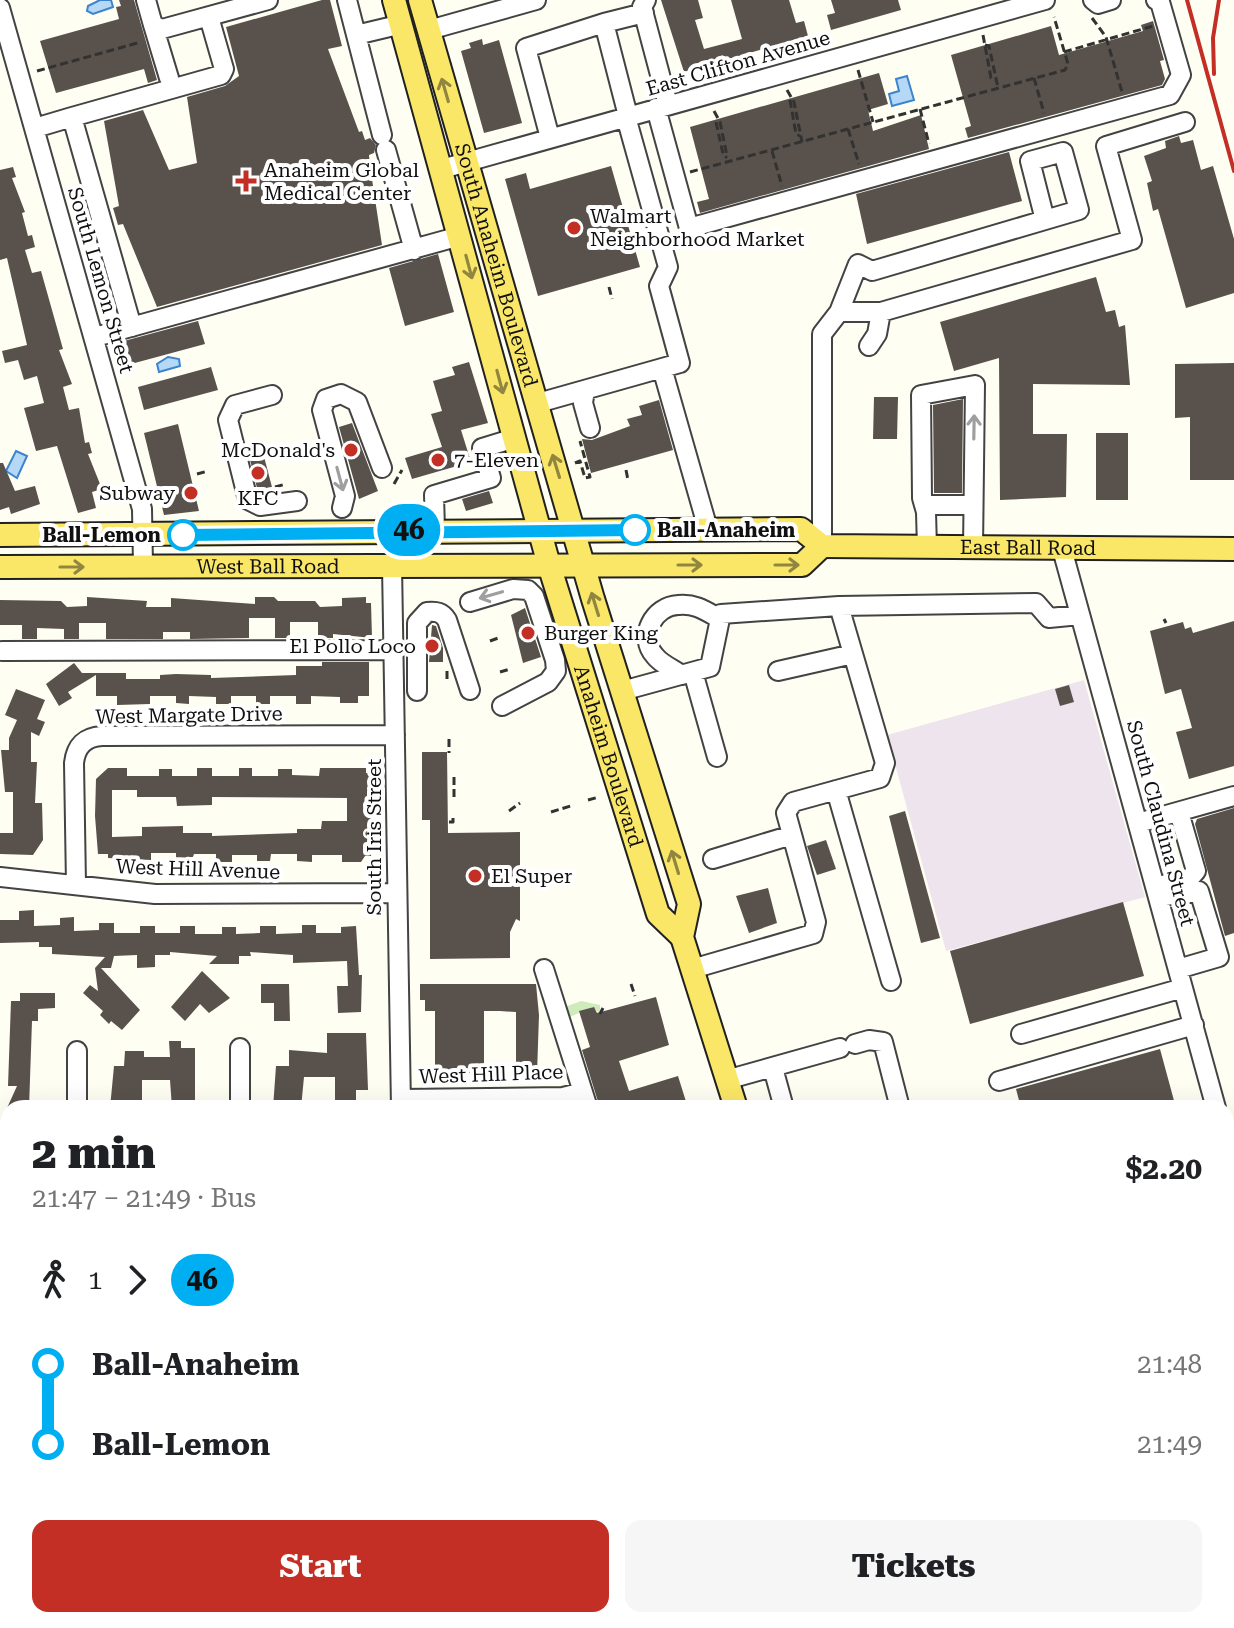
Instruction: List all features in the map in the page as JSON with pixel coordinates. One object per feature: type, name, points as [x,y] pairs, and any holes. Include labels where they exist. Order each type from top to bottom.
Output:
[{"type":"main road","name":"South Anaheim Boulevard","points":[[394,0],[541,530]]},
{"type":"main road","points":[[406,0],[410,8],[425,16]]},
{"type":"main road","name":"South Anaheim Boulevard","points":[[425,16],[584,565]]},
{"type":"main road","name":"East Ball Road","points":[[574,529],[801,529],[822,546],[1234,549]]},
{"type":"main road","name":"West Ball Road","points":[[0,535],[574,529]]},
{"type":"main road","name":"Anaheim Boulevard","points":[[541,530],[549,565],[658,914],[682,937],[733,1100]]},
{"type":"main road","points":[[584,565],[802,565],[822,546]]},
{"type":"main road","name":"West Ball Road","points":[[0,567],[584,565]]},
{"type":"main road","name":"Anaheim Boulevard","points":[[584,565],[689,904],[682,937]]},
{"type":"street","points":[[146,0],[169,78]]},
{"type":"street","points":[[155,31],[268,0]]},
{"type":"street","points":[[347,0],[414,250]]},
{"type":"street","points":[[425,16],[536,0]]},
{"type":"street","points":[[1090,7],[1111,0]]},
{"type":"street","points":[[550,138],[526,48],[645,6],[675,176],[689,228],[1170,95],[1181,75],[1160,2],[1156,0]]},
{"type":"street","name":"South Lemon Street","points":[[0,8],[142,509],[143,566]]},
{"type":"street","name":"East Clifton Avenue","points":[[442,169],[627,116],[1050,8]]},
{"type":"street","points":[[35,128],[221,75],[224,69],[209,17]]},
{"type":"street","points":[[538,403],[680,363],[659,286],[668,267],[604,23]]},
{"type":"street","points":[[356,35],[402,24]]},
{"type":"street","points":[[72,117],[132,327]]},
{"type":"street","points":[[839,312],[881,312],[1132,240],[1106,146],[1185,122]]},
{"type":"street","points":[[822,546],[822,334],[839,312],[858,264],[872,271],[1045,220]]},
{"type":"street","points":[[95,337],[460,236]]},
{"type":"street","points":[[869,346],[877,334],[881,312]]},
{"type":"street","points":[[662,368],[708,529]]},
{"type":"street","points":[[927,548],[921,395],[975,385],[973,549]]},
{"type":"street","points":[[584,432],[585,390]]},
{"type":"street","points":[[342,508],[345,496],[322,410],[326,399],[341,394],[357,402],[382,468]]},
{"type":"street","points":[[272,395],[235,405],[228,420],[248,500],[260,506],[297,501]]},
{"type":"street","points":[[435,530],[434,495],[491,478],[482,448],[515,438]]},
{"type":"street","points":[[924,505],[973,505]]},
{"type":"street","name":"South Claudina Street","points":[[1062,549],[1214,1100]]},
{"type":"street","name":"South Iris Street","points":[[392,565],[396,995],[402,1030],[401,1100]]},
{"type":"street","points":[[470,602],[513,589],[528,590],[534,596],[555,660],[556,671],[548,682],[502,706]]},
{"type":"street","points":[[622,691],[710,667],[721,614],[839,606],[1036,603],[1049,618],[1080,615]]},
{"type":"street","points":[[717,757],[687,673],[654,656],[650,648],[649,626],[666,607],[680,604],[696,606],[720,619]]},
{"type":"street","points":[[692,969],[813,934],[816,922],[786,813],[793,802],[880,778],[885,763],[839,606]]},
{"type":"street","points":[[417,691],[417,623],[427,612],[434,611],[443,614],[447,620],[470,690]]},
{"type":"street","points":[[2,651],[393,650]]},
{"type":"street","points":[[778,671],[853,654]]},
{"type":"street","name":"West Margate Drive","points":[[76,885],[75,756],[82,743],[90,738],[395,735]]},
{"type":"street","points":[[836,790],[891,981]]},
{"type":"street","points":[[1138,823],[1234,796]]},
{"type":"street","points":[[1157,892],[1190,878],[1196,871],[1179,812]]},
{"type":"street","points":[[713,859],[792,835]]},
{"type":"street","name":"West Hill Avenue","points":[[0,877],[155,894],[396,893]]},
{"type":"street","points":[[1157,892],[1199,891],[1227,956],[1178,969]]},
{"type":"street","points":[[544,969],[585,1100]]},
{"type":"street","points":[[1021,1034],[1183,988]]},
{"type":"street","points":[[999,1081],[1194,1025]]},
{"type":"street","points":[[726,1080],[869,1040],[883,1042],[898,1100]]},
{"type":"street","points":[[240,1048],[240,1100]]},
{"type":"street","points":[[77,1051],[77,1100]]},
{"type":"street","points":[[773,1068],[782,1100]]},
{"type":"street","name":"West Hill Place","points":[[482,1100],[563,1097],[585,1100]]},
{"type":"path","points":[[1090,7],[1107,40],[1126,107]]},
{"type":"path","points":[[675,176],[801,139],[1067,69],[1050,8]]},
{"type":"path","points":[[1064,52],[1166,23]]},
{"type":"path","points":[[37,71],[155,31]]},
{"type":"path","points":[[983,35],[985,45],[989,46],[998,88]]},
{"type":"path","points":[[858,70],[873,122]]},
{"type":"path","points":[[1034,78],[1049,129]]},
{"type":"path","points":[[787,90],[790,100],[794,102],[801,139]]},
{"type":"path","points":[[920,109],[934,160]]},
{"type":"path","points":[[714,111],[720,122],[728,159]]},
{"type":"path","points":[[848,129],[863,180]]},
{"type":"path","points":[[772,150],[787,201]]},
{"type":"path","points":[[609,287],[612,299]]},
{"type":"path","points":[[575,463],[580,461],[585,478],[590,477],[584,432]]},
{"type":"path","points":[[394,484],[402,470]]},
{"type":"path","points":[[626,470],[628,480]]},
{"type":"path","points":[[197,474],[208,471]]},
{"type":"path","points":[[275,487],[286,484]]},
{"type":"path","points":[[490,641],[501,637]]},
{"type":"path","points":[[500,672],[510,669]]},
{"type":"path","points":[[447,671],[447,682]]},
{"type":"path","points":[[449,739],[449,753]]},
{"type":"path","points":[[454,777],[454,800]]},
{"type":"path","points":[[588,800],[599,797]]},
{"type":"path","points":[[509,811],[520,803]]},
{"type":"path","points":[[551,812],[574,805]]},
{"type":"path","points":[[449,822],[453,822],[453,815]]},
{"type":"path","points":[[631,984],[635,996]]},
{"type":"path","points":[[600,1014],[603,1008]]},
{"type":"shaded area","points":[[1084,680],[1145,897],[946,951],[887,735]]},
{"type":"green space","points":[[581,1001],[600,1005],[600,1014],[593,1007],[565,1019],[562,1008]]},
{"type":"water","points":[[100,0],[111,0],[113,7],[93,14],[87,11],[88,6]]},
{"type":"water","points":[[907,76],[914,100],[892,106],[889,94],[899,91],[896,79]]},
{"type":"water","points":[[168,357],[179,359],[180,366],[159,372],[157,364]]},
{"type":"water","points":[[16,451],[27,456],[17,478],[6,471]]},
{"type":"building","points":[[119,0],[134,0],[157,80],[148,83],[144,69],[56,93],[40,41],[119,19],[116,7],[121,6]]},
{"type":"building","points":[[330,0],[342,46],[328,49],[359,132],[362,131],[365,140],[370,138],[376,145],[374,153],[369,155],[382,245],[157,307],[123,224],[118,225],[113,208],[119,206],[104,121],[143,110],[169,170],[197,163],[187,97],[225,86],[239,76],[226,27]]},
{"type":"building","points":[[661,0],[698,0],[703,18],[695,20],[704,49],[742,39],[731,0],[789,0],[796,23],[804,21],[808,36],[684,72]]},
{"type":"building","points":[[831,0],[898,0],[901,10],[831,30],[827,15],[835,13]]},
{"type":"building","points":[[1153,21],[1164,60],[1160,61],[1165,79],[1162,85],[968,138],[965,128],[971,126],[951,55],[1051,26],[1059,55],[1143,31],[1141,25]]},
{"type":"building","points":[[482,39],[483,45],[499,40],[522,123],[484,133],[461,51],[471,48],[469,43]]},
{"type":"building","points":[[879,73],[888,104],[868,110],[873,131],[921,115],[929,149],[700,213],[697,202],[709,199],[690,127]]},
{"type":"building","points":[[1179,136],[1181,143],[1193,140],[1201,170],[1213,166],[1234,239],[1234,293],[1186,308],[1158,209],[1153,211],[1147,183],[1152,181],[1144,156],[1166,148],[1165,141]]},
{"type":"building","points":[[1009,152],[1022,201],[867,244],[856,194]]},
{"type":"building","name":"Walmart Neighborhood Market","points":[[611,166],[640,267],[538,296],[505,179],[526,173],[530,189]]},
{"type":"building","points":[[13,167],[16,177],[12,178],[25,212],[22,213],[28,236],[32,235],[35,247],[25,250],[32,273],[41,271],[63,349],[59,350],[72,384],[63,387],[69,410],[79,408],[85,443],[89,442],[92,453],[88,454],[102,489],[92,492],[96,508],[78,513],[57,446],[36,451],[24,408],[44,403],[37,376],[24,380],[18,360],[5,363],[2,351],[27,345],[7,258],[0,260],[0,170]]},
{"type":"building","points":[[438,254],[454,312],[405,326],[389,268]]},
{"type":"building","points":[[1096,277],[1106,312],[1115,310],[1119,327],[1125,325],[1130,385],[1033,384],[1033,434],[1067,434],[1066,497],[1000,500],[999,358],[954,371],[940,322]]},
{"type":"building","points":[[198,321],[205,344],[131,364],[124,341]]},
{"type":"building","points":[[469,362],[488,423],[461,430],[471,462],[412,479],[405,458],[442,447],[431,414],[442,411],[433,381],[455,375],[452,367]]},
{"type":"building","points":[[1234,363],[1234,480],[1190,480],[1190,417],[1175,418],[1175,364]]},
{"type":"building","points":[[211,367],[218,390],[144,410],[138,387]]},
{"type":"building","points":[[874,397],[898,397],[897,439],[873,439]]},
{"type":"building","points":[[963,399],[962,493],[934,493],[933,405]]},
{"type":"building","points":[[659,400],[673,450],[591,473],[582,439],[592,440],[630,426],[627,419],[642,415],[639,406]]},
{"type":"building","points":[[352,423],[378,491],[359,499],[339,427]]},
{"type":"building","points":[[178,424],[199,511],[164,515],[144,433]]},
{"type":"building","points":[[1096,433],[1128,433],[1128,500],[1096,500]]},
{"type":"building","name":"KFC","points":[[262,449],[273,491],[262,494],[258,492],[248,452]]},
{"type":"building","points":[[0,463],[3,463],[15,491],[35,486],[40,504],[11,514],[9,507],[0,510]]},
{"type":"building","points":[[489,491],[493,503],[466,511],[462,499]]},
{"type":"building","points":[[87,597],[147,601],[146,607],[171,607],[171,598],[255,604],[255,597],[274,597],[278,601],[315,601],[320,607],[342,606],[342,598],[366,597],[366,603],[371,603],[372,638],[333,634],[333,638],[318,638],[318,622],[290,622],[290,638],[275,638],[275,618],[249,618],[249,638],[190,639],[190,632],[163,632],[163,639],[106,639],[106,623],[79,623],[79,639],[64,639],[64,629],[37,628],[37,639],[22,639],[22,625],[0,625],[0,600],[61,601],[67,607],[87,606]]},
{"type":"building","name":"Burger King","points":[[525,608],[541,657],[523,663],[511,615]]},
{"type":"building","points":[[1234,621],[1234,766],[1189,779],[1176,732],[1192,728],[1181,689],[1165,694],[1150,631],[1183,622],[1185,629],[1191,627],[1193,633]]},
{"type":"building","points":[[432,625],[436,626],[443,648],[443,662],[429,662]]},
{"type":"building","points":[[322,662],[369,662],[369,696],[358,696],[358,703],[340,703],[340,697],[311,696],[311,704],[296,704],[296,696],[270,696],[270,704],[256,704],[256,696],[231,696],[231,704],[216,704],[216,697],[189,696],[189,704],[176,703],[176,696],[150,696],[150,704],[117,705],[117,696],[96,696],[96,675],[68,692],[72,698],[59,706],[46,684],[74,663],[82,673],[126,673],[126,679],[160,679],[160,675],[176,674],[211,675],[211,678],[296,675],[296,666],[322,666]]},
{"type":"building","points":[[1069,685],[1074,702],[1060,706],[1055,689]]},
{"type":"building","points":[[16,689],[45,700],[37,719],[45,722],[39,736],[31,732],[31,762],[37,762],[35,803],[42,803],[43,840],[33,855],[0,854],[0,833],[13,833],[13,792],[5,792],[1,750],[9,750],[9,738],[17,720],[5,715]]},
{"type":"building","name":"El Super","points":[[422,752],[447,752],[448,833],[520,832],[520,921],[516,919],[510,932],[510,958],[430,959],[430,820],[422,820]]},
{"type":"building","points":[[108,768],[127,768],[127,776],[159,776],[159,769],[172,769],[172,776],[197,776],[197,768],[212,768],[212,776],[239,776],[239,768],[252,768],[252,776],[278,776],[278,769],[292,769],[292,775],[319,776],[320,768],[366,768],[366,773],[371,773],[371,856],[365,856],[361,862],[342,862],[342,855],[312,855],[312,862],[297,861],[297,854],[271,854],[270,861],[257,861],[257,855],[232,855],[232,862],[216,862],[216,854],[194,854],[191,862],[176,862],[176,853],[151,853],[151,860],[108,858],[108,854],[98,854],[96,779]],"holes":[[[112,790],[137,790],[137,797],[176,797],[177,806],[212,805],[212,797],[347,798],[347,821],[322,821],[321,829],[297,829],[297,833],[212,836],[212,833],[183,833],[183,826],[142,827],[142,836],[112,837]]]},
{"type":"building","points":[[1234,808],[1234,933],[1225,936],[1195,824],[1197,819]]},
{"type":"building","points":[[905,811],[940,938],[921,943],[889,816]]},
{"type":"building","points":[[826,840],[836,869],[817,875],[807,846]]},
{"type":"building","points":[[768,888],[777,923],[749,933],[736,896]]},
{"type":"building","points":[[1123,902],[1144,976],[970,1024],[950,951]]},
{"type":"building","points":[[34,910],[34,926],[60,925],[60,918],[74,917],[74,931],[99,930],[99,923],[114,923],[114,933],[140,933],[140,926],[155,926],[155,933],[180,933],[180,926],[195,926],[195,934],[222,934],[222,927],[236,927],[236,934],[260,933],[260,926],[276,926],[276,934],[302,933],[302,925],[316,925],[316,933],[341,933],[341,927],[356,926],[359,975],[362,975],[361,1012],[338,1013],[337,986],[348,986],[347,961],[293,963],[293,955],[250,952],[251,956],[239,956],[239,964],[209,964],[217,956],[170,952],[170,955],[155,955],[155,967],[137,968],[137,955],[114,956],[111,968],[101,968],[140,1010],[122,1030],[111,1021],[109,1024],[100,1015],[103,1011],[83,993],[90,985],[98,991],[95,968],[105,957],[52,954],[52,947],[39,947],[39,942],[0,943],[0,920],[19,920],[19,911]]},
{"type":"building","points":[[202,971],[230,998],[209,1013],[200,1004],[185,1021],[171,1007]]},
{"type":"building","points":[[261,984],[289,984],[290,1021],[274,1021],[274,1003],[261,1003]]},
{"type":"building","points":[[420,984],[536,984],[539,1015],[537,1074],[516,1073],[516,1012],[500,1011],[484,1011],[484,1073],[435,1073],[435,1011],[425,1011],[425,1000],[420,1000]]},
{"type":"building","points":[[20,993],[55,993],[55,1008],[38,1009],[38,1021],[32,1021],[29,1100],[11,1100],[17,1086],[8,1086],[11,1001],[20,1001]]},
{"type":"building","points":[[656,997],[669,1045],[619,1061],[629,1091],[678,1076],[686,1100],[598,1100],[582,1050],[590,1047],[579,1011],[594,1007],[597,1013]]},
{"type":"building","points":[[327,1033],[366,1033],[368,1090],[356,1090],[356,1100],[335,1100],[335,1077],[304,1077],[302,1100],[274,1100],[276,1066],[289,1066],[289,1050],[327,1053]]},
{"type":"building","points":[[169,1041],[181,1041],[181,1048],[195,1048],[195,1100],[171,1100],[170,1080],[142,1080],[142,1100],[111,1100],[114,1066],[124,1066],[125,1051],[144,1051],[144,1057],[170,1057]]},
{"type":"building","points":[[1160,1049],[1174,1100],[1019,1100],[1016,1089]]},
{"type":"railway","points":[[1187,0],[1234,171]]},
{"type":"railway","points":[[1214,74],[1213,38],[1219,0]]},
{"type":"bus line","name":"46","points":[[183,535],[635,530]]},
{"type":"place","name":"Anaheim Global Medical Center","points":[[246,181]]},
{"type":"place","name":"Walmart Neighborhood Market","points":[[574,228]]},
{"type":"place","name":"McDonald's","points":[[351,450]]},
{"type":"place","name":"7-Eleven","points":[[438,460]]},
{"type":"place","name":"KFC","points":[[258,473]]},
{"type":"place","name":"Subway","points":[[191,493]]},
{"type":"place","name":"Ball-Anaheim","points":[[635,530]]},
{"type":"place","name":"Ball-Lemon","points":[[183,535]]},
{"type":"place","name":"Burger King","points":[[528,633]]},
{"type":"place","name":"El Pollo Loco","points":[[432,646]]},
{"type":"place","name":"El Super","points":[[475,876]]}]
